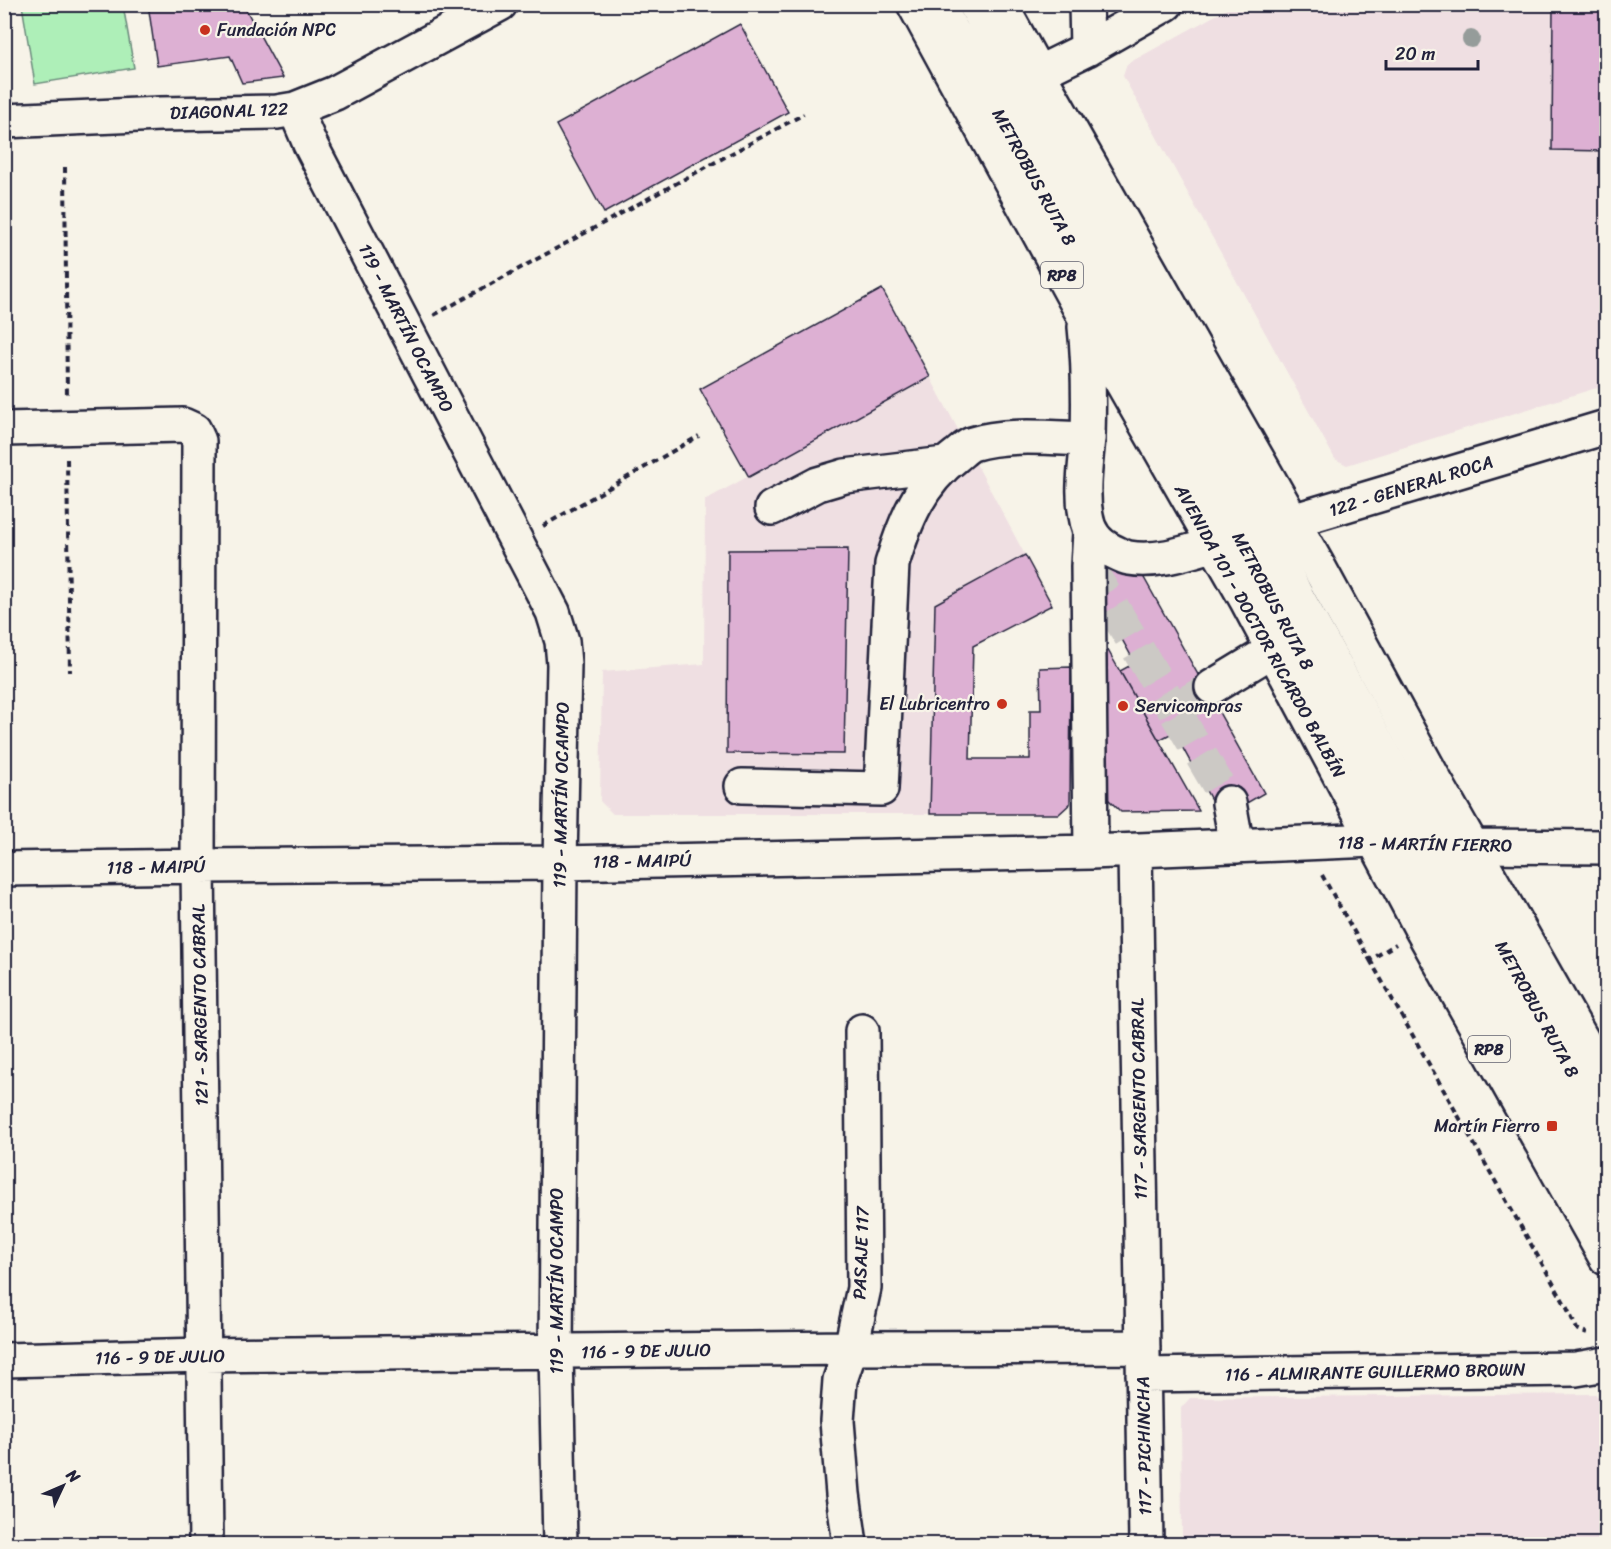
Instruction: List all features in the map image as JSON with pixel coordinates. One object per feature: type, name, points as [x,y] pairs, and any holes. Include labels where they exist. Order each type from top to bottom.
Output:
[{"type":"street","name":"DIAGONAL 122","points":[[4,121],[160,114],[278,112],[295,109],[335,93],[500,4]]},
{"type":"street","name":"AVENIDA 101 - DOCTOR RICARDO BALBÍN","points":[[914,4],[1084,316],[1252,532],[1434,779],[1606,1082]]},
{"type":"street","name":"METROBUS RUTA 8","points":[[937,4],[1211,492],[1252,532],[1291,586],[1393,771],[1481,908],[1606,1135]]},
{"type":"street","name":"METROBUS RUTA 8","points":[[975,4],[1252,532],[1372,785],[1390,840],[1450,914],[1606,1198]]},
{"type":"street","name":"AVENIDA 101 - DOCTOR RICARDO BALBÍN","points":[[1000,4],[1038,73],[1252,532],[1273,650],[1390,840],[1421,928],[1606,1258]]},
{"type":"street","points":[[1086,4],[1087,49]]},
{"type":"street","points":[[1038,73],[1087,49],[1166,4]]},
{"type":"street","name":"119 - MARTÍN OCAMPO","points":[[295,109],[310,144],[553,612],[562,641],[564,676],[556,1352],[561,1545]]},
{"type":"street","points":[[1084,316],[1089,360],[1088,438],[1083,498],[1090,532],[1088,566],[1091,852]]},
{"type":"street","name":"121 - SARGENTO CABRAL","points":[[4,429],[183,425],[194,430],[199,441],[198,866],[206,1545]]},
{"type":"street","name":"122 - GENERAL ROCA","points":[[1090,532],[1105,547],[1128,558],[1153,558],[1185,553],[1606,427]]},
{"type":"street","points":[[742,786],[881,789],[892,564],[914,503],[945,464],[970,445],[1012,438],[1088,438]]},
{"type":"street","points":[[772,508],[818,484],[845,476],[945,464]]},
{"type":"street","points":[[1212,687],[1273,650]]},
{"type":"street","points":[[1229,802],[1237,846]]},
{"type":"street","name":"118 - MARTÍN FIERRO","points":[[1135,851],[1390,840],[1473,846],[1606,847]]},
{"type":"street","name":"118 - MAIPÚ","points":[[4,869],[560,863],[1135,851]]},
{"type":"street","name":"117 - SARGENTO CABRAL","points":[[1135,851],[1143,1361]]},
{"type":"street","name":"PASAJE 117","points":[[850,1545],[837,1421],[840,1380],[851,1348],[864,1288],[862,1031]]},
{"type":"street","name":"116 - 9 DE JULIO","points":[[4,1360],[204,1355],[851,1348],[1143,1361]]},
{"type":"street","name":"116 - ALMIRANTE GUILLERMO BROWN","points":[[1143,1361],[1576,1369],[1600,1350]]},
{"type":"street","name":"117 - PICHINCHA","points":[[1143,1361],[1146,1545]]},
{"type":"path","points":[[407,330],[804,114]]},
{"type":"path","points":[[516,541],[699,436]]},
{"type":"path","points":[[1370,960],[1577,1329],[1600,1350]]},
{"type":"shaded area","points":[[1234,5],[1606,5],[1606,385],[1347,465],[1335,459],[1123,76],[1127,64]]},
{"type":"shaded area","points":[[930,377],[1025,555],[935,604],[930,814],[613,814],[600,801],[602,672],[704,664],[705,500]]},
{"type":"shaded area","points":[[1595,1394],[1606,1403],[1606,1544],[1182,1544],[1181,1408],[1190,1398]]},
{"type":"green space","points":[[22,5],[123,5],[134,68],[35,84]]},
{"type":"building","name":"Fundación NPC","points":[[148,4],[243,4],[283,78],[242,83],[230,56],[157,66]]},
{"type":"building","points":[[1553,4],[1606,4],[1606,151],[1552,150]]},
{"type":"building","points":[[740,24],[788,112],[604,213],[556,125]]},
{"type":"building","points":[[882,289],[930,377],[749,477],[700,389]]},
{"type":"building","points":[[848,549],[844,754],[727,753],[728,550]]},
{"type":"building","points":[[1129,551],[1264,793],[1221,818],[1174,732],[1159,740],[1120,671],[1135,663],[1086,574]]},
{"type":"building","points":[[1025,555],[1052,605],[973,646],[970,759],[1030,759],[1030,710],[1041,710],[1040,668],[1071,667],[1070,804],[1059,814],[930,814],[935,604]]},
{"type":"building","name":"Servicompras","points":[[1105,645],[1199,811],[1121,812],[1107,798]]},
{"type":"tunnel","points":[[1088,566],[1174,710]]},
{"type":"tunnel","points":[[1212,687],[1174,710],[1229,803]]},
{"type":"place","name":"Fundación NPC","points":[[205,30]]},
{"type":"place","name":"El Lubricentro","points":[[1002,704]]},
{"type":"place","name":"Servicompras","points":[[1123,706]]},
{"type":"place","name":"Martín Fierro","points":[[1552,1126]]}]
